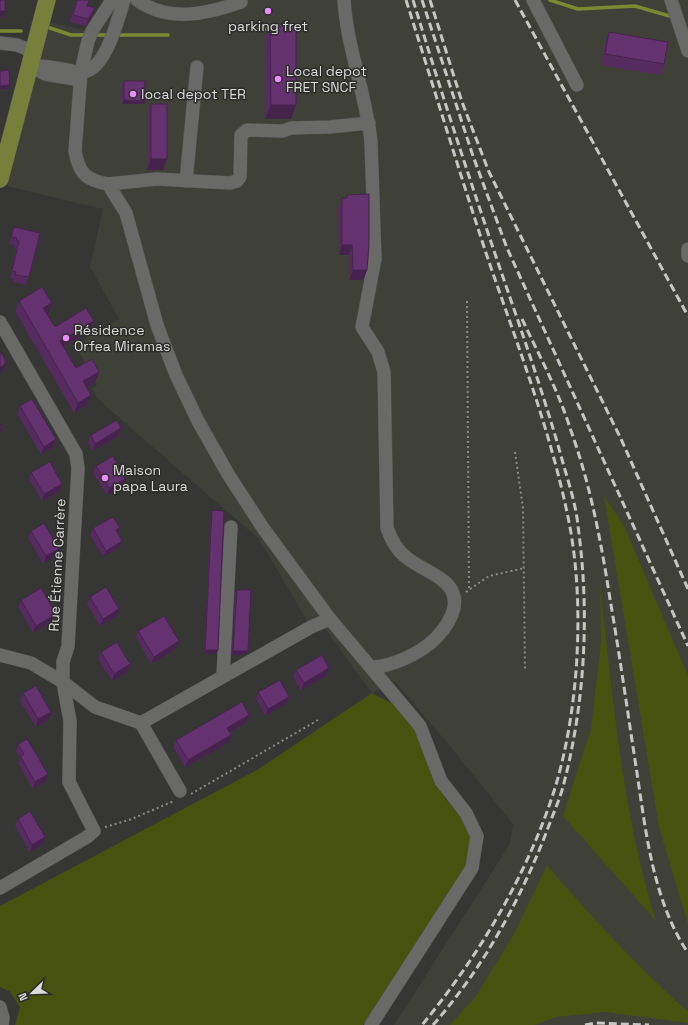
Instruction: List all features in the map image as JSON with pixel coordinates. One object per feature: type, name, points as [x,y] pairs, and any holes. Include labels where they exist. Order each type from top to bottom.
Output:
[{"type":"main road","points":[[0,179],[47,0]]},
{"type":"street","points":[[112,0],[90,36],[80,76],[75,150],[77,162],[82,173],[89,179],[108,184],[157,179],[230,183],[236,181],[240,177],[241,135],[247,130],[283,131],[291,128],[330,127],[369,123]]},
{"type":"street","points":[[0,43],[17,45],[32,59],[80,76],[96,66],[112,35],[124,0]]},
{"type":"street","points":[[137,0],[159,12],[187,15],[213,12],[241,2]]},
{"type":"street","points":[[344,0],[348,31],[369,123],[371,142],[375,260],[362,326],[378,352],[384,372],[387,528],[390,538],[406,558],[441,579],[450,588],[455,600],[455,609],[450,619],[442,631],[430,644],[394,664],[385,667],[371,667]]},
{"type":"street","points":[[533,0],[577,85]]},
{"type":"street","points":[[671,0],[688,51]]},
{"type":"street","points":[[186,181],[197,68]]},
{"type":"street","points":[[108,184],[126,214],[157,325],[176,375],[198,421],[228,474],[263,528],[330,619],[420,726],[441,781],[466,813],[477,836],[472,868],[371,1025]]},
{"type":"street","points":[[688,249],[688,256]]},
{"type":"street","name":"Rue Étienne Carrère","points":[[0,322],[76,454],[78,468],[68,646],[63,662],[63,682],[70,722],[69,782],[92,827]]},
{"type":"street","points":[[224,676],[231,527]]},
{"type":"street","points":[[141,723],[311,627],[330,619]]},
{"type":"street","points":[[0,655],[31,663],[63,682],[95,707],[141,723],[180,791]]},
{"type":"street","points":[[0,888],[87,837],[92,827]]},
{"type":"street","points":[[0,1007],[3,1018],[2,1025]]},
{"type":"path","points":[[467,301],[469,588]]},
{"type":"path","points":[[515,452],[524,508],[525,670]]},
{"type":"path","points":[[455,600],[469,588],[489,576],[525,568]]},
{"type":"path","points":[[92,827],[129,820],[171,804],[180,791],[186,794],[194,794],[318,720]]},
{"type":"shaded area","points":[[108,0],[688,0],[688,1025],[394,1025],[510,844],[513,824],[395,681],[372,693],[323,626],[313,631],[260,540],[110,410],[97,397],[92,389],[97,385],[75,345],[119,319],[90,267],[103,209],[7,186],[49,22],[87,31]]},
{"type":"green space","points":[[604,496],[624,526],[688,676],[688,924],[659,827]]},
{"type":"green space","points":[[600,586],[614,712],[627,797],[644,880],[656,921],[563,816],[591,729],[601,642]]},
{"type":"green space","points":[[372,693],[401,708],[419,737],[446,800],[462,816],[471,830],[470,866],[392,991],[363,1025],[15,1025],[20,1007],[9,991],[0,987],[0,906],[257,770]]},
{"type":"green space","points":[[547,865],[615,941],[688,1012],[688,1023],[606,1012],[556,1017],[535,1025],[450,1025],[476,996],[514,934]]},
{"type":"building","points":[[0,0],[5,0],[5,11],[0,11]]},
{"type":"building","points":[[77,0],[89,0],[87,6],[95,8],[88,19],[73,15]]},
{"type":"building","name":"Local depot FRET SNCF","points":[[270,24],[296,24],[296,105],[271,105]]},
{"type":"building","points":[[609,32],[668,42],[664,64],[605,54]]},
{"type":"building","points":[[9,70],[10,85],[0,86],[0,71]]},
{"type":"building","name":"local depot TER","points":[[124,81],[145,81],[145,101],[124,100]]},
{"type":"building","points":[[151,104],[167,104],[167,159],[151,159]]},
{"type":"building","points":[[369,194],[369,245],[367,270],[353,270],[352,245],[342,245],[342,198],[347,198],[347,195]]},
{"type":"building","points":[[14,227],[40,233],[29,277],[15,275],[16,272],[12,271],[19,241],[16,241],[17,238],[11,237]]},
{"type":"building","points":[[42,287],[52,303],[43,308],[55,327],[86,308],[94,321],[60,341],[76,368],[92,359],[99,372],[83,381],[91,395],[78,403],[19,301]]},
{"type":"building","points":[[0,351],[5,359],[5,364],[0,368]]},
{"type":"building","points":[[32,399],[56,439],[44,447],[20,406]]},
{"type":"building","points":[[117,420],[121,428],[95,444],[91,435]]},
{"type":"building","points":[[113,456],[125,479],[109,488],[96,466]]},
{"type":"building","points":[[50,462],[62,484],[44,494],[31,472]]},
{"type":"building","points":[[212,510],[224,511],[218,650],[205,650]]},
{"type":"building","points":[[113,517],[120,528],[116,530],[122,541],[106,551],[93,528]]},
{"type":"building","points":[[44,523],[59,549],[46,556],[31,531]]},
{"type":"building","points":[[106,587],[119,609],[103,619],[90,597]]},
{"type":"building","points":[[41,588],[56,614],[36,626],[21,600]]},
{"type":"building","points":[[237,590],[251,590],[248,651],[233,651]]},
{"type":"building","points":[[164,616],[179,641],[154,657],[138,631]]},
{"type":"building","points":[[117,642],[130,664],[114,674],[101,652]]},
{"type":"building","points":[[322,655],[329,668],[304,683],[296,670]]},
{"type":"building","points":[[280,680],[289,697],[268,709],[258,692]]},
{"type":"building","points":[[36,686],[51,712],[38,719],[23,693]]},
{"type":"building","points":[[242,702],[249,715],[227,728],[231,735],[188,760],[176,740]]},
{"type":"building","points":[[27,739],[48,774],[35,782],[20,756],[24,754],[18,744]]},
{"type":"building","points":[[30,811],[45,837],[32,845],[18,819]]},
{"type":"waterway","points":[[550,0],[578,9],[635,6],[673,17]]},
{"type":"waterway","points":[[50,28],[71,35],[88,35]]},
{"type":"waterway","points":[[252,30],[271,29]]},
{"type":"waterway","points":[[0,31],[21,31]]},
{"type":"waterway","points":[[94,35],[110,35]]},
{"type":"waterway","points":[[116,35],[168,35]]},
{"type":"railway","points":[[406,0],[487,256],[553,454],[562,488],[574,553],[578,621],[577,656],[570,724],[555,788],[544,820],[531,852],[500,913],[463,971],[422,1025]]},
{"type":"railway","points":[[413,0],[462,156],[534,368],[558,444],[576,510],[582,559],[584,592],[581,690],[570,755],[560,797],[526,881],[500,931],[469,980],[433,1025]]},
{"type":"railway","points":[[422,0],[473,156],[507,248],[688,646]]},
{"type":"railway","points":[[430,0],[462,102],[489,172],[621,439],[688,589]]},
{"type":"railway","points":[[515,0],[688,316]]},
{"type":"railway","points":[[522,319],[560,400],[577,449],[589,491],[607,577],[644,819],[653,866],[667,911],[676,933],[688,953]]},
{"type":"railway","points":[[585,1025],[596,1023],[649,1025]]},
{"type":"place","name":"parking fret","points":[[268,11]]},
{"type":"place","name":"Local depot FRET SNCF","points":[[278,79]]},
{"type":"place","name":"local depot TER","points":[[133,94]]},
{"type":"place","name":"Résidence Orfea Miramas","points":[[66,338]]},
{"type":"place","name":"Maison papa Laura","points":[[105,478]]}]
